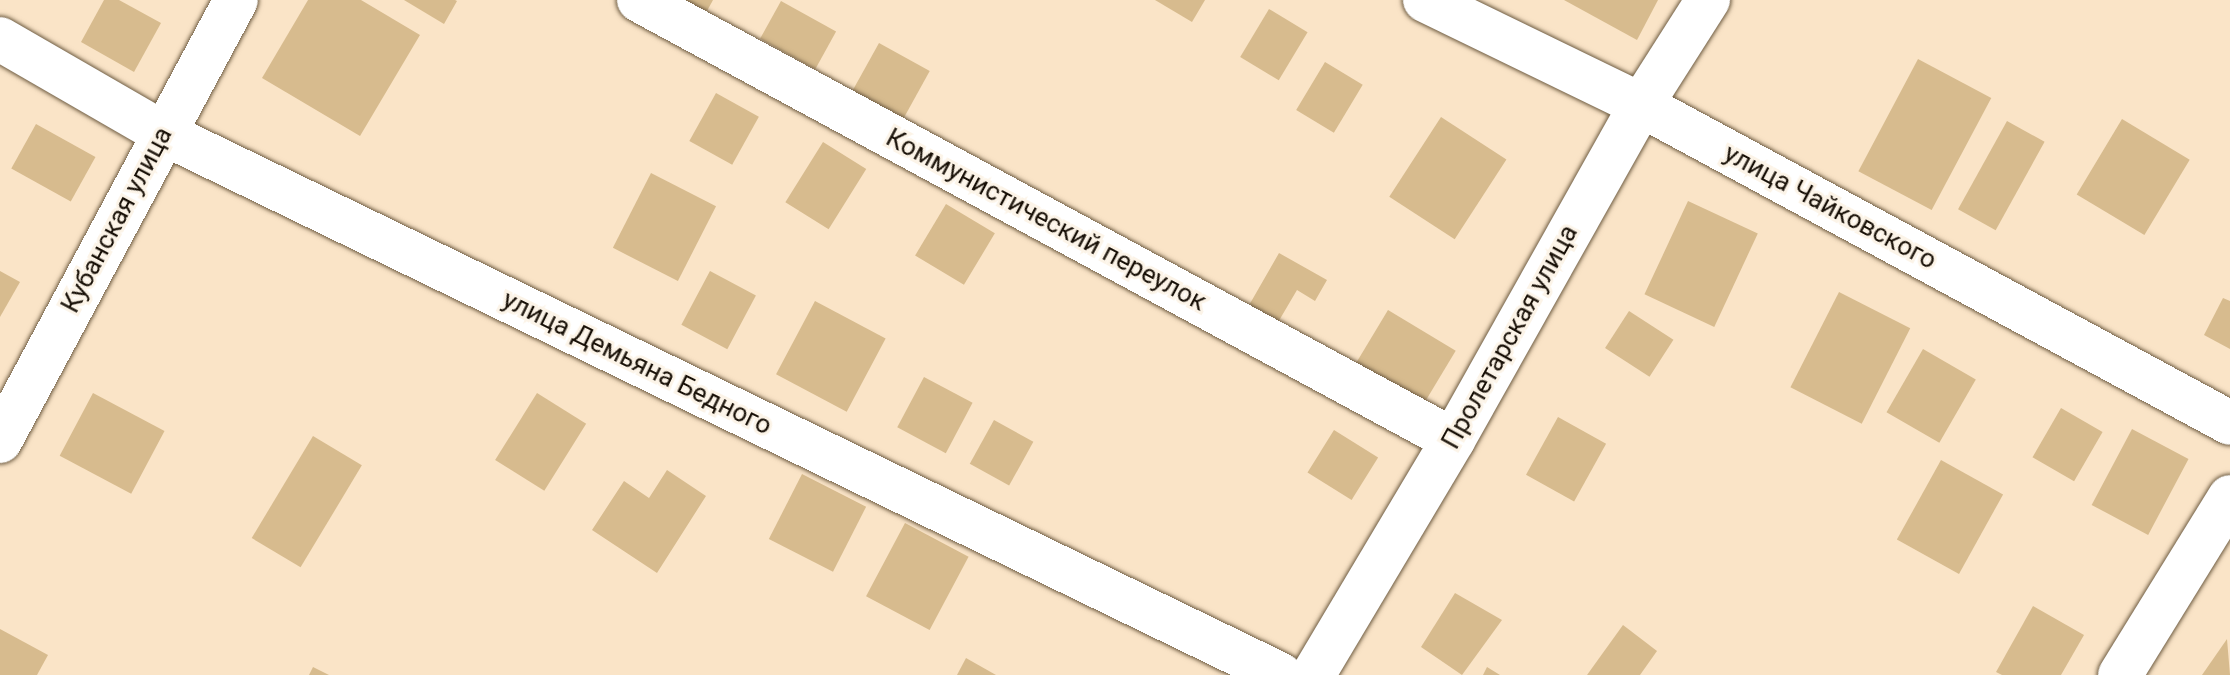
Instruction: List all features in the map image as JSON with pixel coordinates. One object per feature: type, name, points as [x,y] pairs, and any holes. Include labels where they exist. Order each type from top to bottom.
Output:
[{"type":"street","name":"Кубанская улица","points":[[0,441],[236,0]]},
{"type":"street","name":"Коммунистический переулок","points":[[639,0],[1453,440]]},
{"type":"street","name":"улица Чайковского","points":[[1425,0],[1641,105],[2230,423]]},
{"type":"street","name":"Пролетарская улица","points":[[1313,675],[1453,440],[1641,105],[1708,0]]},
{"type":"street","name":"улица Демьяна Бедного","points":[[0,39],[163,133],[1281,675]]},
{"type":"street","points":[[2120,675],[2230,497]]},
{"type":"building","points":[[104,0],[119,0],[161,23],[134,72],[81,42]]},
{"type":"building","points":[[308,0],[361,0],[420,35],[360,136],[262,78]]},
{"type":"building","points":[[404,0],[455,0],[457,1],[444,24]]},
{"type":"building","points":[[660,0],[713,0],[701,22]]},
{"type":"building","points":[[1155,0],[1205,0],[1192,22]]},
{"type":"building","points":[[1564,0],[1658,0],[1637,40]]},
{"type":"building","points":[[781,1],[836,32],[815,69],[760,39]]},
{"type":"building","points":[[1269,9],[1308,32],[1279,80],[1240,57]]},
{"type":"building","points":[[879,43],[930,71],[903,119],[852,91]]},
{"type":"building","points":[[1918,59],[1991,98],[1932,210],[1858,171]]},
{"type":"building","points":[[1325,62],[1363,85],[1334,133],[1296,110]]},
{"type":"building","points":[[716,93],[759,117],[732,165],[689,141]]},
{"type":"building","points":[[1441,117],[1506,159],[1455,239],[1389,197]]},
{"type":"building","points":[[2122,119],[2190,160],[2144,235],[2077,194]]},
{"type":"building","points":[[2007,121],[2045,142],[1996,230],[1958,209]]},
{"type":"building","points":[[36,124],[95,157],[71,202],[11,169]]},
{"type":"building","points":[[823,142],[866,169],[829,229],[785,202]]},
{"type":"building","points":[[651,173],[716,206],[678,281],[613,248]]},
{"type":"building","points":[[1688,201],[1758,234],[1714,327],[1644,294]]},
{"type":"building","points":[[946,204],[995,233],[964,285],[915,255]]},
{"type":"building","points":[[1279,253],[1327,280],[1315,301],[1297,290],[1277,324],[1248,307]]},
{"type":"building","points":[[0,271],[20,282],[0,317]]},
{"type":"building","points":[[710,271],[756,295],[727,349],[681,325]]},
{"type":"building","points":[[1839,292],[1910,328],[1862,424],[1790,387]]},
{"type":"building","points":[[2223,298],[2230,301],[2230,349],[2204,335]]},
{"type":"building","points":[[815,301],[886,339],[847,412],[776,374]]},
{"type":"building","points":[[1388,310],[1456,351],[1422,407],[1354,367]]},
{"type":"building","points":[[1629,311],[1673,340],[1649,377],[1605,348]]},
{"type":"building","points":[[1923,349],[1976,380],[1939,443],[1886,412]]},
{"type":"building","points":[[924,377],[973,403],[946,453],[897,427]]},
{"type":"building","points":[[93,393],[165,431],[131,494],[60,456]]},
{"type":"building","points":[[537,393],[586,424],[544,491],[495,460]]},
{"type":"building","points":[[2061,408],[2103,432],[2074,481],[2032,457]]},
{"type":"building","points":[[1558,417],[1606,444],[1574,501],[1526,475]]},
{"type":"building","points":[[994,420],[1033,442],[1009,486],[970,464]]},
{"type":"building","points":[[2132,429],[2189,459],[2148,535],[2092,505]]},
{"type":"building","points":[[1334,430],[1378,458],[1352,500],[1308,472]]},
{"type":"building","points":[[313,436],[362,465],[301,567],[252,538]]},
{"type":"building","points":[[1941,460],[2003,494],[1959,574],[1897,540]]},
{"type":"building","points":[[667,470],[706,496],[657,573],[592,530],[624,481],[649,498]]},
{"type":"building","points":[[802,474],[866,507],[833,572],[769,539]]},
{"type":"building","points":[[905,523],[969,557],[930,630],[866,596]]},
{"type":"building","points":[[1455,593],[1502,620],[1462,675],[1421,647]]},
{"type":"building","points":[[2033,606],[2084,635],[2061,675],[2002,675],[1996,672]]},
{"type":"building","points":[[1623,625],[1657,651],[1640,675],[1587,675]]},
{"type":"building","points":[[0,629],[48,655],[37,675],[0,675]]},
{"type":"building","points":[[2227,639],[2230,675],[2202,675]]},
{"type":"building","points":[[966,658],[996,675],[957,675]]},
{"type":"building","points":[[313,667],[329,675],[309,675]]},
{"type":"building","points":[[1487,667],[1500,675],[1483,675]]}]
